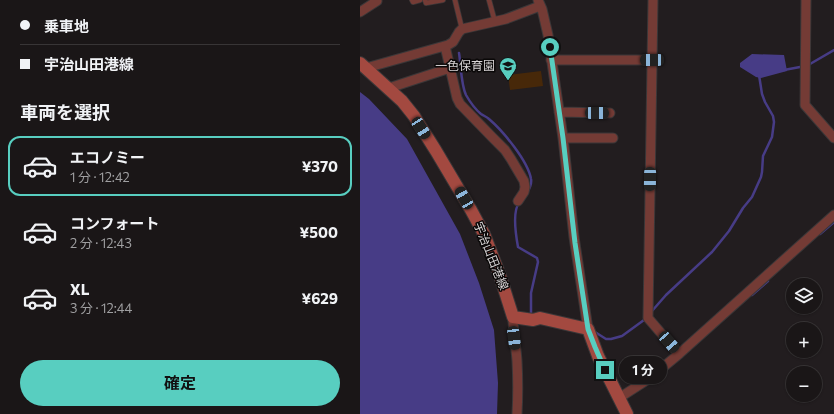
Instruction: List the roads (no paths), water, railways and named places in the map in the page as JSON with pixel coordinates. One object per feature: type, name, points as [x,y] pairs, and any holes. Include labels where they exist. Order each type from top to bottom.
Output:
[{"type":"main road","name":"宇治山田港線","points":[[363,66],[389,88],[414,116],[472,210],[484,234],[500,276],[513,317]]},
{"type":"main road","points":[[513,317],[533,320],[540,318],[588,329],[598,356],[627,414]]},
{"type":"street","points":[[653,0],[648,318],[679,354]]},
{"type":"street","points":[[806,0],[805,105],[834,138]]},
{"type":"street","points":[[360,12],[377,1]]},
{"type":"street","points":[[363,66],[445,46],[453,42],[462,29],[506,19],[539,3],[547,28],[563,138],[574,238],[588,329]]},
{"type":"street","points":[[445,46],[457,98],[460,104],[505,150],[524,181],[524,192],[518,201]]},
{"type":"street","points":[[551,60],[652,60]]},
{"type":"street","points":[[389,88],[450,68]]},
{"type":"street","points":[[559,112],[610,113]]},
{"type":"street","points":[[563,138],[613,138]]},
{"type":"street","points":[[619,398],[650,378],[679,354],[834,215]]},
{"type":"street","points":[[513,317],[517,360],[518,414]]},
{"type":"lane","points":[[412,0],[413,2],[420,0]]},
{"type":"lane","points":[[425,0],[426,3],[443,0]]},
{"type":"lane","points":[[455,0],[462,29]]},
{"type":"lane","points":[[489,0],[495,22]]},
{"type":"waterway","points":[[810,64],[834,50]]},
{"type":"waterway","points":[[459,53],[464,91],[477,110],[488,118],[501,131],[520,155],[531,179],[527,193]]},
{"type":"waterway","points":[[784,70],[800,67]]},
{"type":"waterway","points":[[652,311],[666,295],[712,252],[729,231],[743,208],[752,197],[761,177],[763,156],[772,137],[774,122],[773,116],[762,94],[759,75]]},
{"type":"waterway","points":[[519,203],[515,218],[518,247],[537,258],[538,262],[531,293],[531,314]]},
{"type":"waterway","points":[[820,234],[834,222]]},
{"type":"waterway","points":[[752,295],[768,281]]},
{"type":"waterway","points":[[595,332],[606,339],[611,339],[622,336],[644,320]]},
{"type":"place","name":"一色保育園","points":[[508,81]]}]
